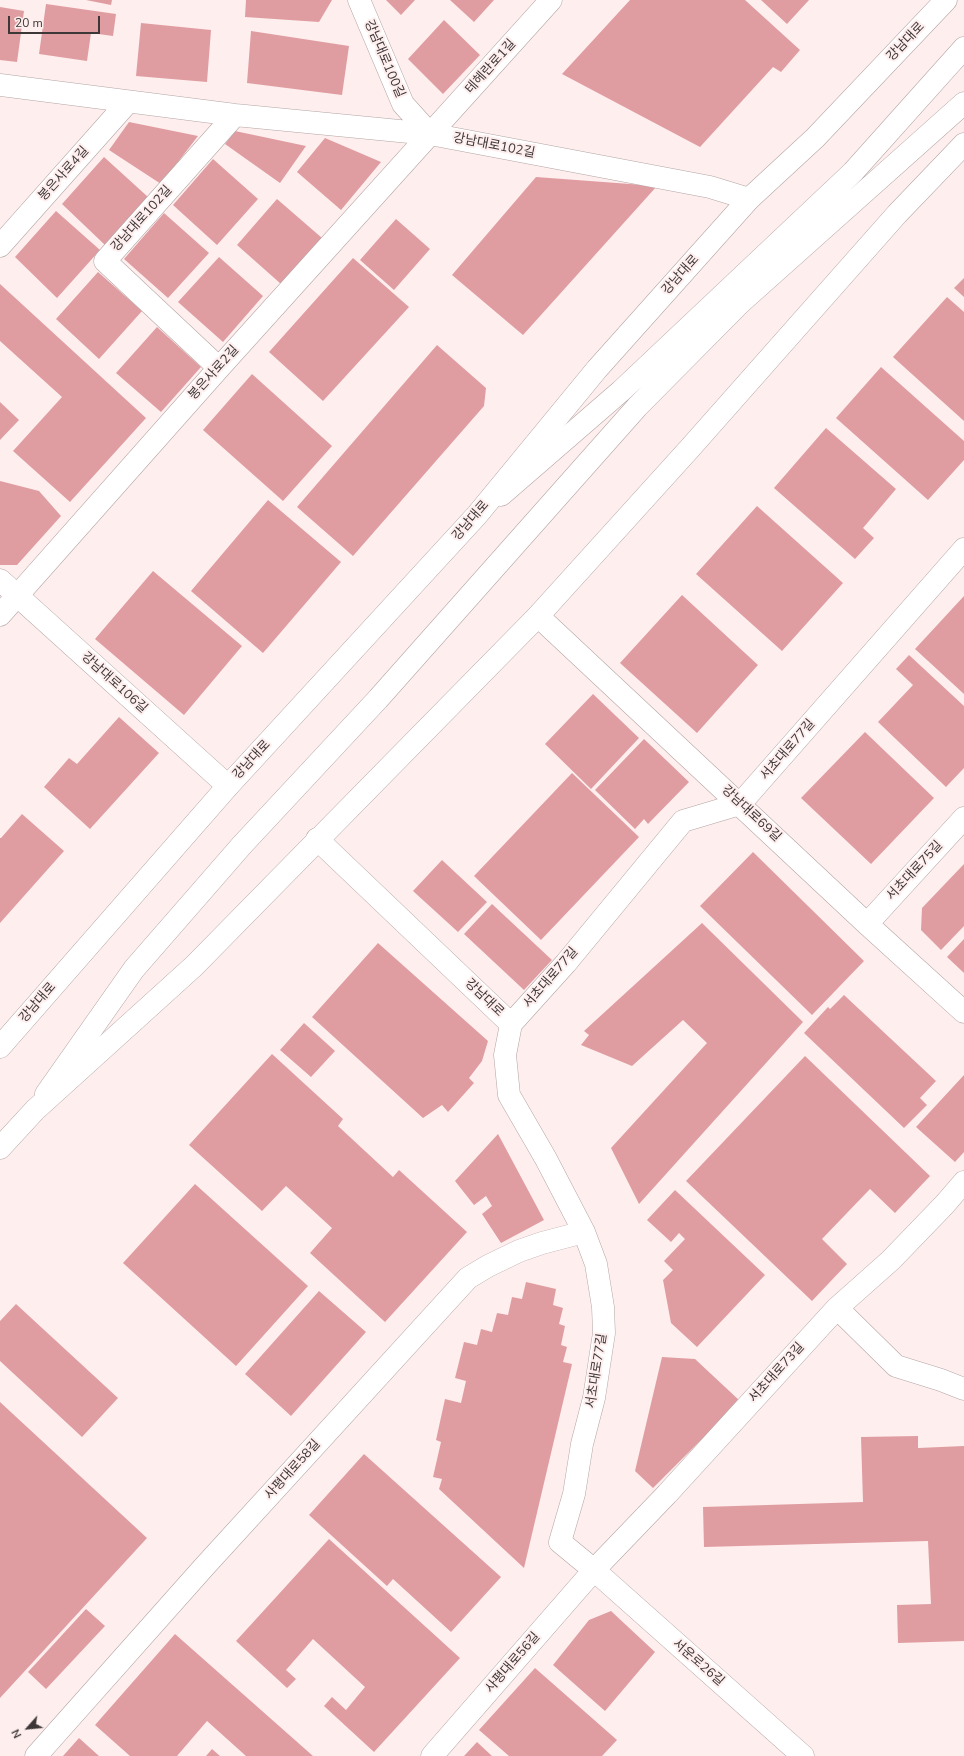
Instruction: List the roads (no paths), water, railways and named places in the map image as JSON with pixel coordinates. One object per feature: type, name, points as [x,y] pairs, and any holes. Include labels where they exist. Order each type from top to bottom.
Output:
[{"type":"street","name":"강남대로100길","points":[[359,0],[403,104],[430,134]]},
{"type":"street","name":"테헤란로1길","points":[[430,134],[551,0]]},
{"type":"street","name":"강남대로","points":[[0,1046],[228,786],[477,515],[597,369],[750,199],[814,138],[946,0]]},
{"type":"street","points":[[477,515],[622,391],[853,172],[964,48]]},
{"type":"street","name":"강남대로102길","points":[[0,85],[236,115],[430,134],[710,187],[750,199]]},
{"type":"street","name":"봉은사로4길","points":[[0,246],[128,102]]},
{"type":"street","points":[[35,1110],[134,969],[242,845],[378,699],[637,407],[740,303],[964,103]]},
{"type":"street","name":"강남대로102길","points":[[218,368],[105,261],[236,115]]},
{"type":"street","name":"봉은사로2길","points":[[0,615],[218,368],[430,134]]},
{"type":"street","points":[[0,1148],[35,1110],[194,966],[317,839],[538,616],[691,447],[898,214],[964,144]]},
{"type":"street","name":"서초대로77길","points":[[594,1570],[560,1542],[574,1494],[582,1444],[594,1398],[604,1333],[603,1307],[596,1264],[584,1232],[546,1159],[509,1095],[505,1055],[511,1024],[566,963],[683,821],[740,804],[964,549]]},
{"type":"street","name":"강남대로106길","points":[[0,580],[228,786]]},
{"type":"street","name":"강남대로69길","points":[[538,616],[867,924],[964,1012]]},
{"type":"street","name":"서초대로75길","points":[[867,924],[964,818]]},
{"type":"street","name":"강남대로","points":[[317,839],[511,1024]]},
{"type":"street","name":"서초대로73길","points":[[594,1570],[667,1494],[837,1308],[891,1260],[964,1182]]},
{"type":"street","name":"사평대로58길","points":[[36,1756],[204,1567],[468,1278],[488,1266],[519,1251],[542,1243],[584,1232]]},
{"type":"street","points":[[837,1308],[896,1366],[964,1389]]},
{"type":"street","name":"사평대로56길","points":[[432,1756],[594,1570]]},
{"type":"street","name":"서운로26길","points":[[594,1570],[804,1756]]}]
